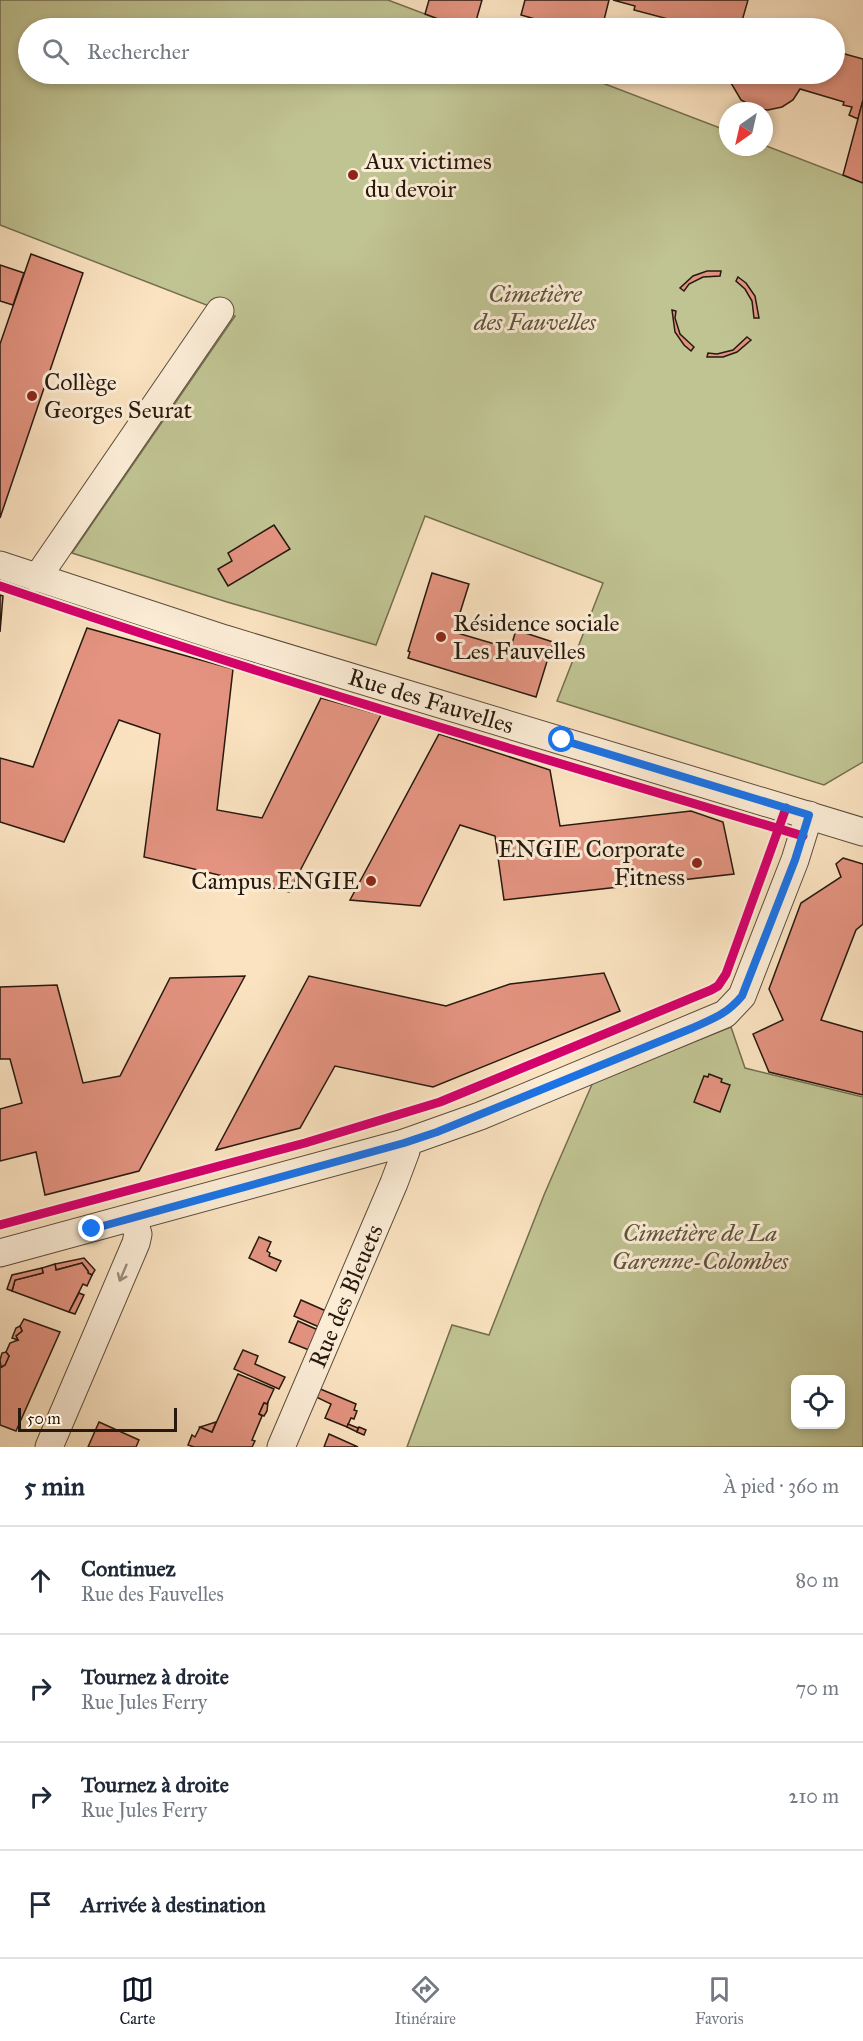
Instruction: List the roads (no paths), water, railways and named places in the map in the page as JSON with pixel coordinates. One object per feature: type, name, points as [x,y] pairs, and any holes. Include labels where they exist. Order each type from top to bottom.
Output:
[{"type":"street","points":[[37,578],[220,310]]},
{"type":"street","name":"Rue des Fauvelles","points":[[0,565],[225,639],[863,832]]},
{"type":"street","points":[[0,1253],[404,1143],[480,1116],[725,1014],[742,996],[795,860],[809,815]]},
{"type":"street","name":"Rue des Bleuets","points":[[281,1447],[394,1184],[406,1151],[404,1143]]},
{"type":"street","points":[[49,1447],[135,1243],[138,1234],[133,1218]]},
{"type":"place","name":"Aux victimes du devoir","points":[[353,175]]},
{"type":"place","name":"Collège Georges Seurat","points":[[32,396]]},
{"type":"place","name":"Résidence sociale Les Fauvelles","points":[[441,637]]},
{"type":"place","name":"ENGIE Corporate Fitness","points":[[697,863]]},
{"type":"place","name":"Campus ENGIE","points":[[371,881]]},
{"type":"park label","name":"Cimetière des Fauvelles","points":[[535,308]]},
{"type":"park label","name":"Cimetière de La Garenne-Colombes","points":[[700,1247]]}]
